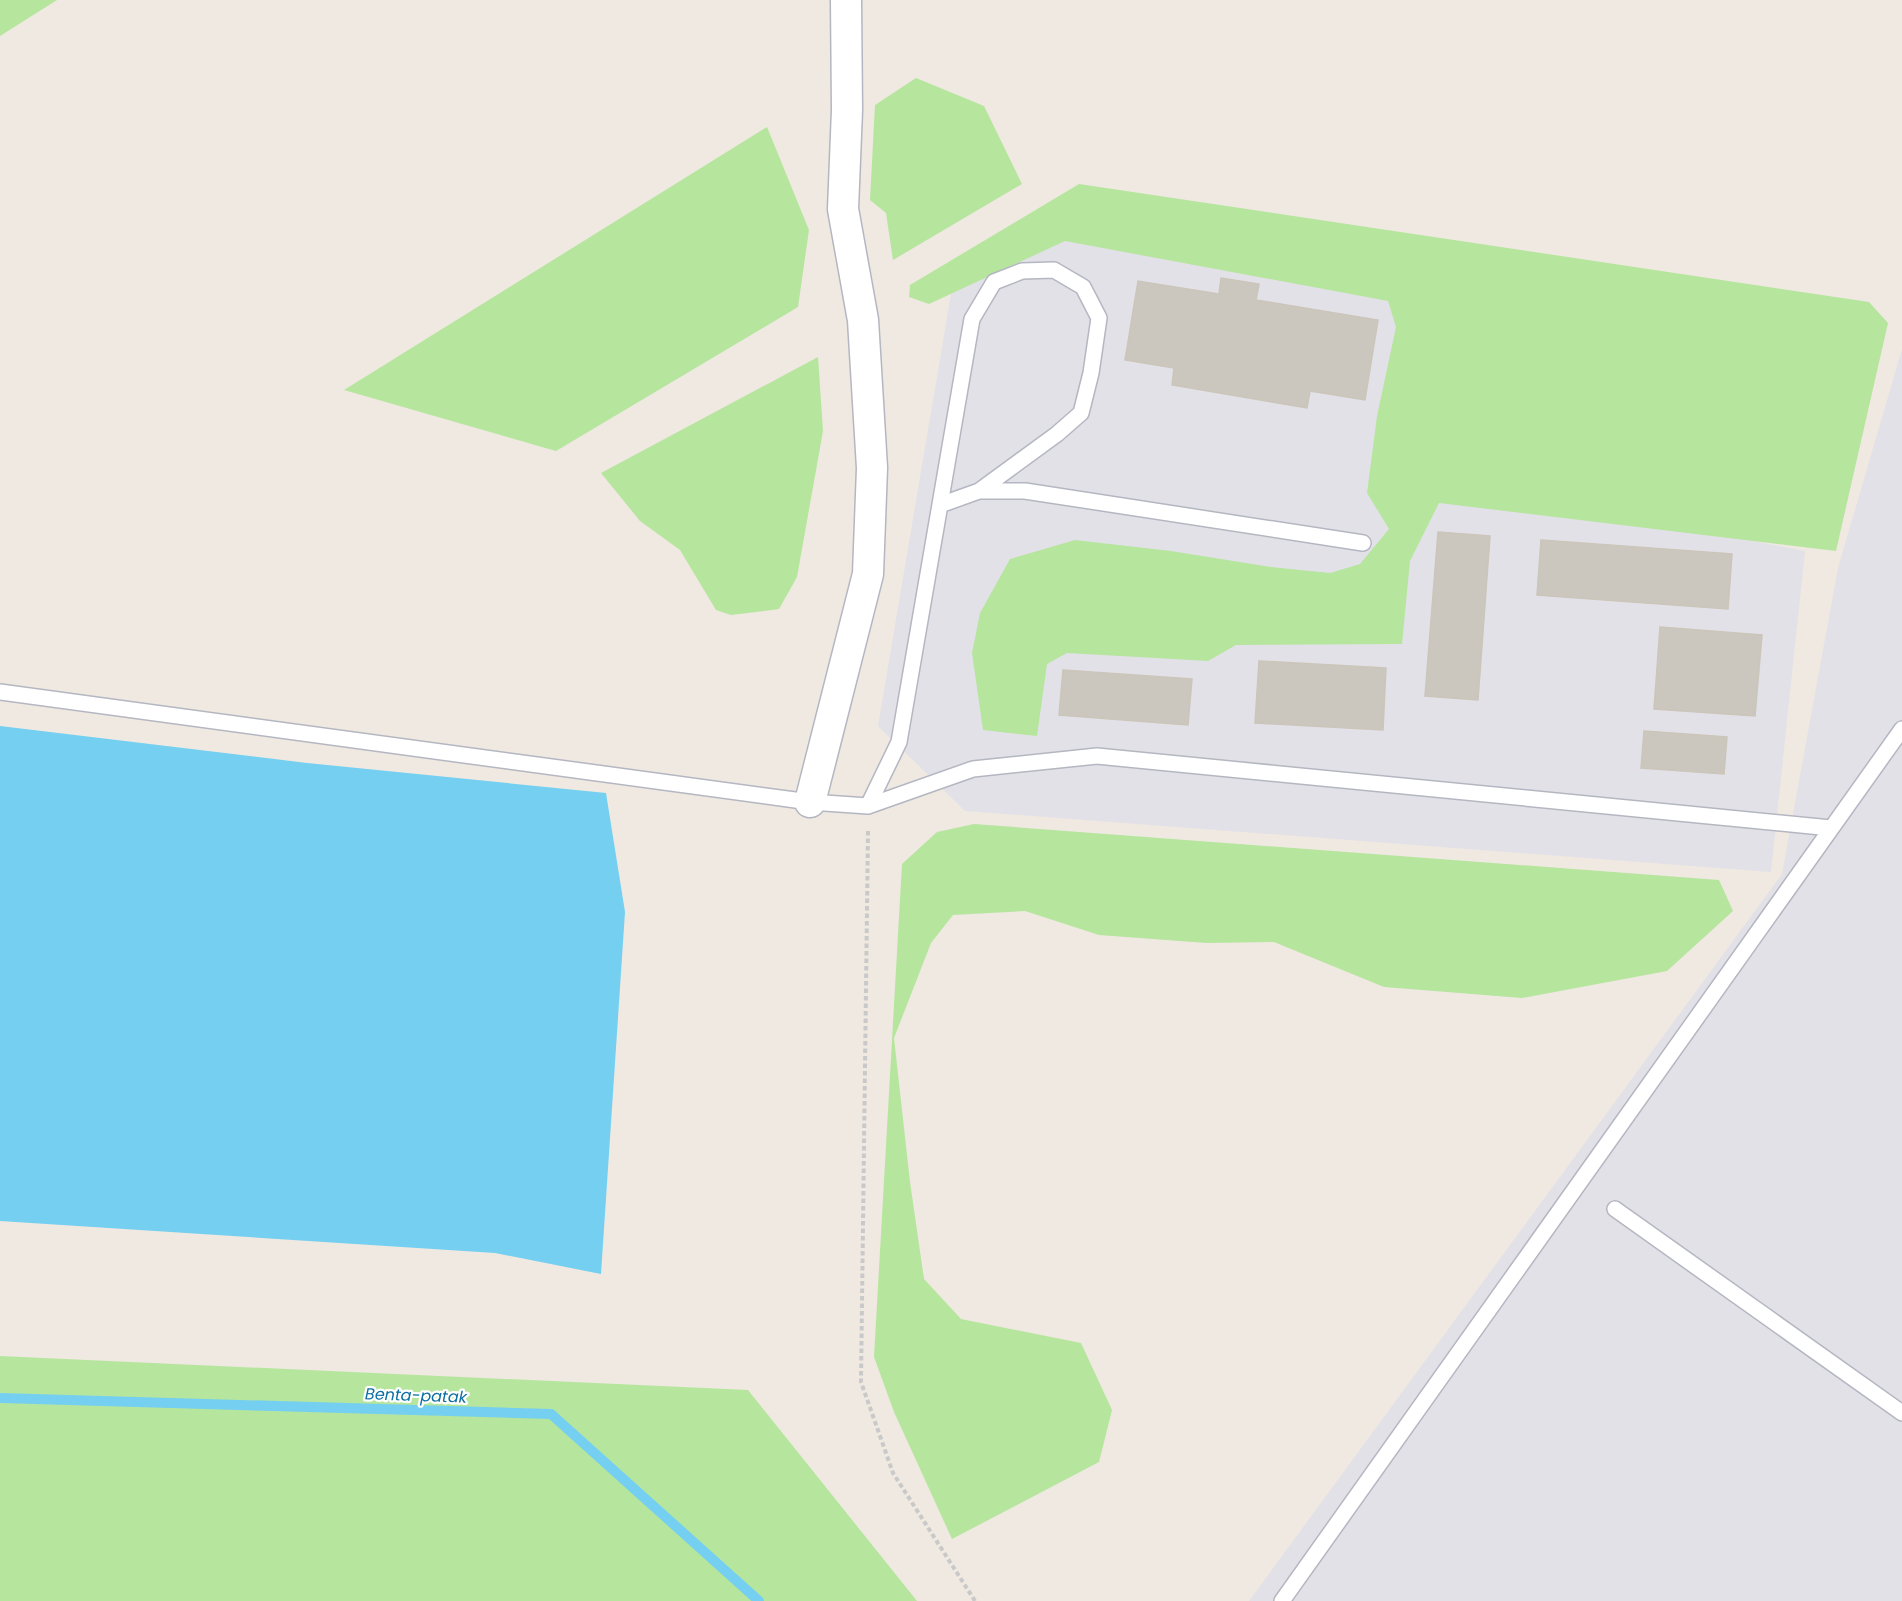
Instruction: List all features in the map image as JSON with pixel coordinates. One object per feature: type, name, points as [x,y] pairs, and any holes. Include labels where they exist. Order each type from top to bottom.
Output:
[{"type":"street","points":[[810,802],[840,693],[868,574],[872,468],[863,320],[843,209],[847,110],[846,0]]},
{"type":"lane","points":[[868,806],[899,742],[972,319],[994,282],[1022,271],[1054,270],[1083,287],[1099,318],[1091,373],[1081,413],[1058,434],[979,491],[940,505]]},
{"type":"lane","points":[[979,491],[1025,491],[1363,543]]},
{"type":"lane","points":[[0,692],[810,802],[868,806],[973,769],[1097,756],[1831,828]]},
{"type":"lane","points":[[1282,1601],[1902,729]]},
{"type":"lane","points":[[1615,1209],[1902,1413]]},
{"type":"path","points":[[868,806],[861,1382],[893,1473],[975,1601]]},
{"type":"shaded area","points":[[1063,213],[1535,297],[1528,498],[1805,551],[1771,872],[965,811],[878,726],[955,270]]},
{"type":"shaded area","points":[[1902,349],[1902,1601],[1249,1601],[1782,874],[1838,568]]},
{"type":"green space","points":[[0,0],[57,0],[0,36]]},
{"type":"green space","points":[[916,78],[984,106],[1022,184],[893,260],[886,213],[870,200],[875,105]]},
{"type":"green space","points":[[767,127],[809,230],[798,307],[556,451],[344,390]]},
{"type":"green space","points":[[1079,184],[1869,302],[1888,323],[1836,551],[1439,503],[1410,561],[1402,644],[1236,645],[1208,661],[1067,653],[1047,664],[1037,736],[983,730],[972,653],[980,613],[1010,559],[1075,540],[1330,573],[1360,564],[1389,529],[1367,493],[1377,416],[1396,327],[1388,301],[1065,241],[929,304],[909,297],[910,285]]},
{"type":"green space","points":[[818,357],[823,431],[797,577],[779,609],[731,615],[716,610],[680,550],[640,521],[601,473]]},
{"type":"green space","points":[[974,824],[1719,880],[1733,911],[1667,971],[1522,998],[1384,987],[1274,942],[1207,943],[1099,935],[1025,911],[953,915],[931,943],[894,1038],[910,1182],[924,1279],[961,1319],[1081,1343],[1112,1410],[1099,1462],[952,1539],[894,1412],[874,1357],[902,864],[937,832]]},
{"type":"green space","points":[[0,1356],[748,1390],[917,1601],[0,1601]]},
{"type":"water","points":[[0,726],[307,763],[606,793],[625,912],[601,1274],[495,1253],[0,1221]]},
{"type":"building","points":[[1221,278],[1259,284],[1256,300],[1378,320],[1365,400],[1310,391],[1307,408],[1172,385],[1174,368],[1125,360],[1138,281],[1219,294]]},
{"type":"building","points":[[1438,532],[1490,536],[1478,700],[1425,696]]},
{"type":"building","points":[[1541,540],[1732,554],[1728,609],[1537,595]]},
{"type":"building","points":[[1660,627],[1762,635],[1755,716],[1654,709]]},
{"type":"building","points":[[1259,661],[1386,668],[1383,730],[1255,723]]},
{"type":"building","points":[[1063,670],[1192,679],[1188,725],[1059,715]]},
{"type":"building","points":[[1644,731],[1727,737],[1724,774],[1641,768]]},
{"type":"waterway","name":"Benta-patak","points":[[0,1398],[551,1414],[759,1601]]}]
